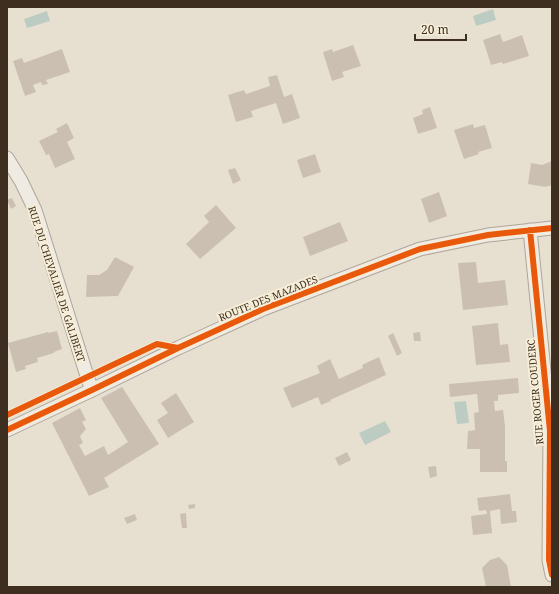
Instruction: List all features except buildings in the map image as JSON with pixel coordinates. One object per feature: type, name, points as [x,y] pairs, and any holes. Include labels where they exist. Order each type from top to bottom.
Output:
[{"type":"street","name":"RUE DU CHEVALIER DE GALIBERT","points":[[7,158],[21,181],[35,210],[92,390]]},
{"type":"street","name":"ROUTE DES MAZADES","points":[[7,430],[263,309],[420,250],[488,235],[552,228]]},
{"type":"street","name":"RUE ROGER COUDERC","points":[[530,230],[550,431],[549,560],[552,575]]},
{"type":"shaded area","points":[[493,9],[496,20],[476,26],[473,16]]},
{"type":"shaded area","points":[[47,11],[50,21],[27,28],[24,19]]},
{"type":"shaded area","points":[[466,401],[469,423],[457,424],[454,402]]},
{"type":"shaded area","points":[[385,421],[391,432],[365,445],[359,433]]},
{"type":"cycle path","points":[[7,430],[263,309],[420,249],[488,235],[552,228]]},
{"type":"cycle path","points":[[530,230],[550,431],[549,560],[552,575]]},
{"type":"cycle path","points":[[7,415],[157,344],[178,348]]}]
